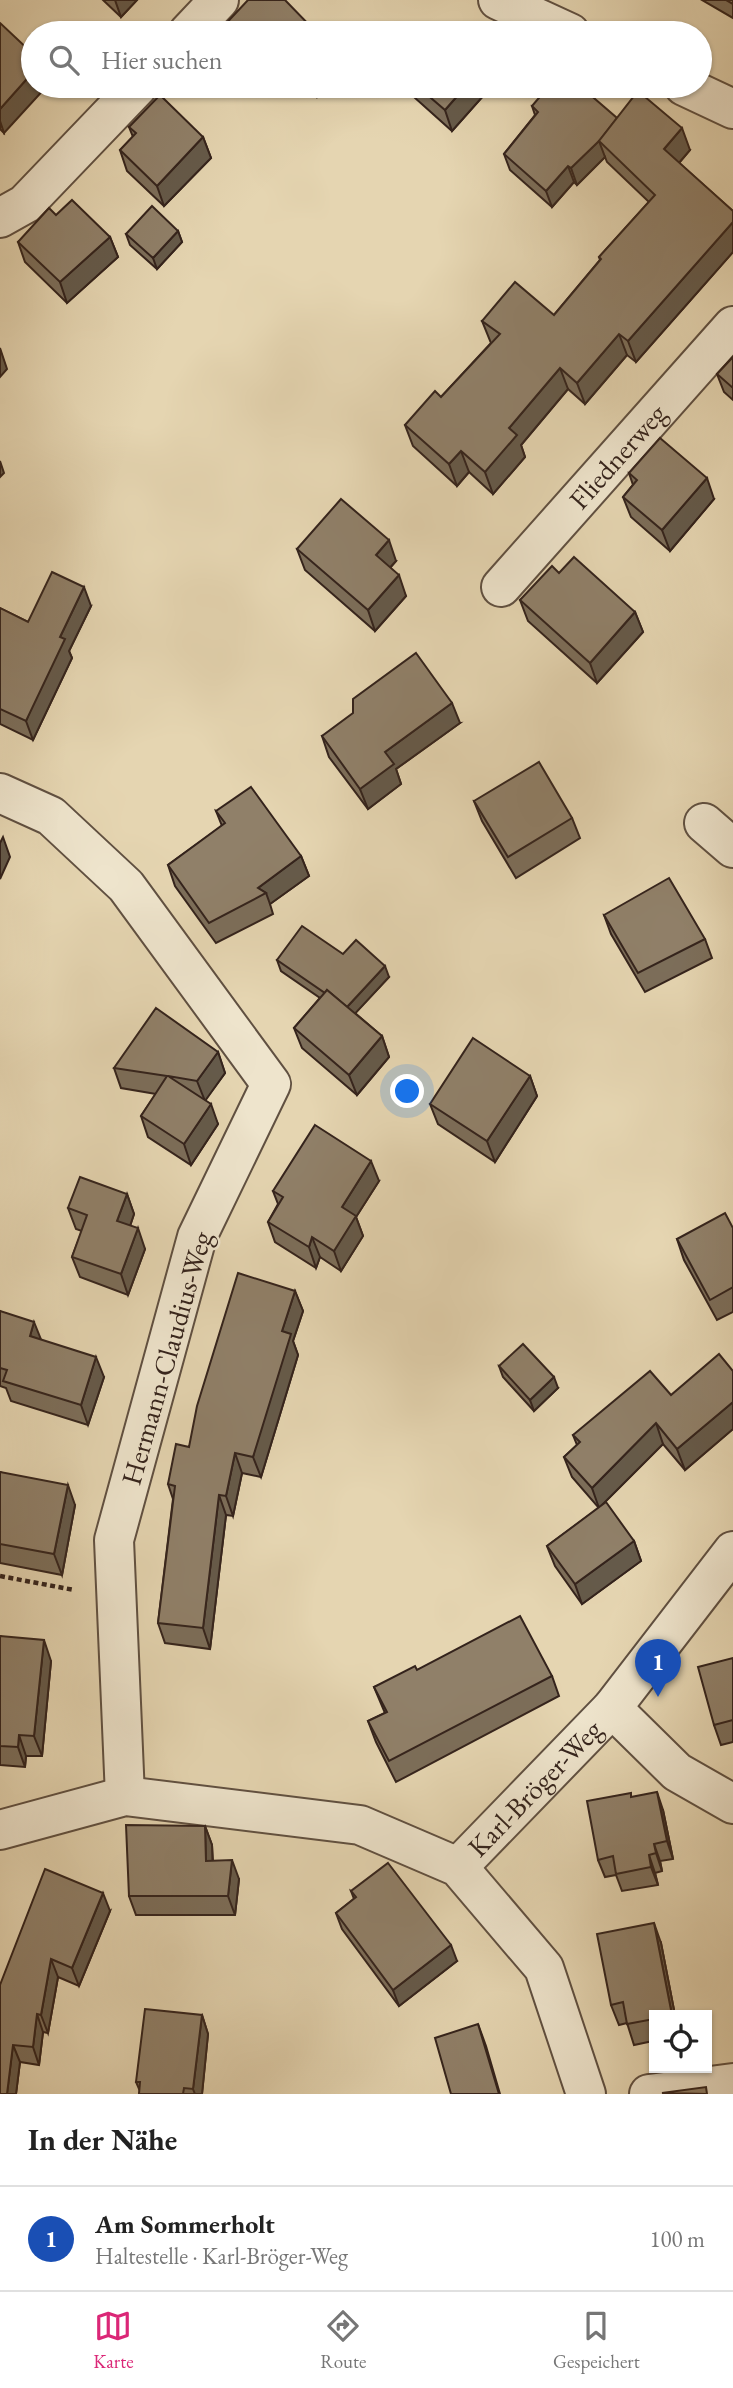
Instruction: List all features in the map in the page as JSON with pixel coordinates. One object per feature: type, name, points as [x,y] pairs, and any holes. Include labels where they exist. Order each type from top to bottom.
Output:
[{"type":"street","points":[[199,21],[219,0]]},
{"type":"street","points":[[498,0],[544,21]]},
{"type":"street","points":[[0,218],[25,204],[127,98]]},
{"type":"street","points":[[711,98],[733,108]]},
{"type":"street","name":"Fliednerweg","points":[[501,587],[733,326]]},
{"type":"street","name":"Hermann-Claudius-Weg","points":[[0,793],[51,816],[126,886],[271,1084],[197,1237],[114,1540],[125,1796]]},
{"type":"street","points":[[704,823],[733,848]]},
{"type":"street","name":"Karl-Bröger-Weg","points":[[458,1867],[612,1708],[733,1551]]},
{"type":"street","name":"Karl-Bröger-Weg","points":[[612,1708],[677,1772],[733,1804]]},
{"type":"street","points":[[0,1830],[125,1796],[360,1825],[458,1867],[544,1968],[586,2094]]},
{"type":"street","points":[[649,2094],[733,2083]]},
{"type":"path","points":[[0,1576],[116,1598]]},
{"type":"building","points":[[248,0],[285,0],[305,21],[228,21]]},
{"type":"building","points":[[0,23],[21,43],[21,85],[0,109]]},
{"type":"building","points":[[157,98],[163,98],[203,137],[157,186],[120,150],[136,133],[129,127]]},
{"type":"building","points":[[431,98],[456,98],[445,110]]},
{"type":"building","points":[[539,98],[594,98],[617,118],[600,140],[571,168],[568,166],[546,191],[504,154],[538,112],[532,106]]},
{"type":"building","points":[[633,98],[646,98],[682,128],[664,149],[733,211],[733,222],[628,341],[619,334],[577,383],[560,368],[509,428],[517,435],[485,472],[461,451],[449,464],[405,425],[435,391],[441,397],[500,334],[482,321],[515,282],[554,315],[601,259],[599,257],[655,195],[599,141]]},
{"type":"building","points":[[72,200],[110,237],[60,282],[18,242],[49,208],[56,215]]},
{"type":"building","points":[[152,206],[178,231],[153,258],[126,234]]},
{"type":"building","points":[[733,357],[733,388],[717,374]]},
{"type":"building","points":[[660,438],[707,478],[662,530],[623,497],[637,480],[629,473]]},
{"type":"building","points":[[341,499],[389,540],[376,555],[399,575],[368,610],[297,549]]},
{"type":"building","points":[[574,557],[635,612],[590,663],[520,600],[552,566],[559,573]]},
{"type":"building","points":[[52,572],[84,587],[60,637],[65,639],[26,721],[0,709],[0,608],[28,622]]},
{"type":"building","points":[[416,653],[452,703],[385,752],[394,764],[360,789],[322,736],[353,713],[353,699]]},
{"type":"building","points":[[539,762],[572,818],[508,857],[474,801]]},
{"type":"building","points":[[251,787],[301,856],[258,888],[266,893],[209,923],[168,865],[225,823],[216,811]]},
{"type":"building","points":[[669,878],[705,939],[638,973],[604,915]]},
{"type":"building","points":[[302,926],[343,954],[356,940],[385,966],[347,1007],[327,990],[325,993],[277,960]]},
{"type":"building","points":[[327,990],[382,1036],[349,1075],[294,1028]]},
{"type":"building","points":[[156,1008],[218,1052],[197,1081],[168,1076],[211,1104],[184,1144],[141,1116],[167,1076],[114,1068]]},
{"type":"building","points":[[473,1038],[530,1076],[487,1141],[430,1104]]},
{"type":"building","points":[[315,1125],[371,1161],[342,1207],[356,1216],[334,1251],[312,1237],[309,1247],[268,1222],[283,1197],[273,1191]]},
{"type":"building","points":[[80,1177],[127,1194],[117,1221],[138,1228],[121,1274],[72,1257],[87,1215],[68,1208]]},
{"type":"building","points":[[725,1213],[733,1228],[733,1287],[710,1300],[677,1239]]},
{"type":"building","points":[[238,1273],[295,1291],[282,1331],[291,1334],[253,1457],[235,1453],[226,1496],[219,1495],[203,1628],[158,1623],[175,1486],[168,1484],[176,1444],[189,1447],[197,1406]]},
{"type":"building","points":[[0,1311],[34,1322],[30,1336],[96,1357],[81,1405],[3,1381],[7,1370],[0,1368]]},
{"type":"building","points":[[523,1344],[554,1377],[530,1400],[499,1366]]},
{"type":"building","points":[[719,1354],[733,1371],[733,1402],[677,1449],[656,1423],[592,1488],[564,1457],[580,1442],[573,1435],[650,1371],[671,1395]]},
{"type":"building","points":[[0,1472],[68,1485],[54,1554],[0,1544]]},
{"type":"building","points":[[606,1502],[634,1541],[575,1584],[547,1546]]},
{"type":"building","points":[[520,1616],[552,1676],[389,1761],[368,1721],[387,1712],[374,1687],[415,1666],[417,1670]]},
{"type":"building","points":[[0,1636],[44,1640],[34,1736],[19,1735],[18,1747],[0,1746]]},
{"type":"building","points":[[733,1658],[733,1720],[714,1725],[698,1667]]},
{"type":"building","points":[[657,1792],[667,1841],[654,1844],[656,1853],[649,1855],[651,1867],[616,1874],[613,1856],[598,1860],[587,1801],[631,1793],[631,1797]]},
{"type":"building","points":[[126,1825],[205,1826],[206,1861],[232,1860],[228,1896],[129,1896]]},
{"type":"building","points":[[388,1863],[451,1945],[393,1990],[336,1913],[356,1897],[351,1891]]},
{"type":"building","points":[[45,1869],[103,1893],[72,1968],[51,1959],[41,2015],[37,2014],[33,2047],[13,2045],[7,2094],[0,2094],[0,1985]]},
{"type":"building","points":[[654,1923],[671,2010],[649,2010],[649,2020],[627,2024],[623,2002],[611,2005],[597,1934]]},
{"type":"building","points":[[145,2009],[202,2015],[193,2089],[184,2088],[183,2094],[139,2094],[140,2082],[136,2082]]},
{"type":"building","points":[[478,2024],[499,2094],[451,2094],[435,2038]]},
{"type":"building","points":[[706,2087],[707,2094],[662,2093]]},
{"type":"place","name":"Am Sommerholt","points":[[658,1697]]}]
